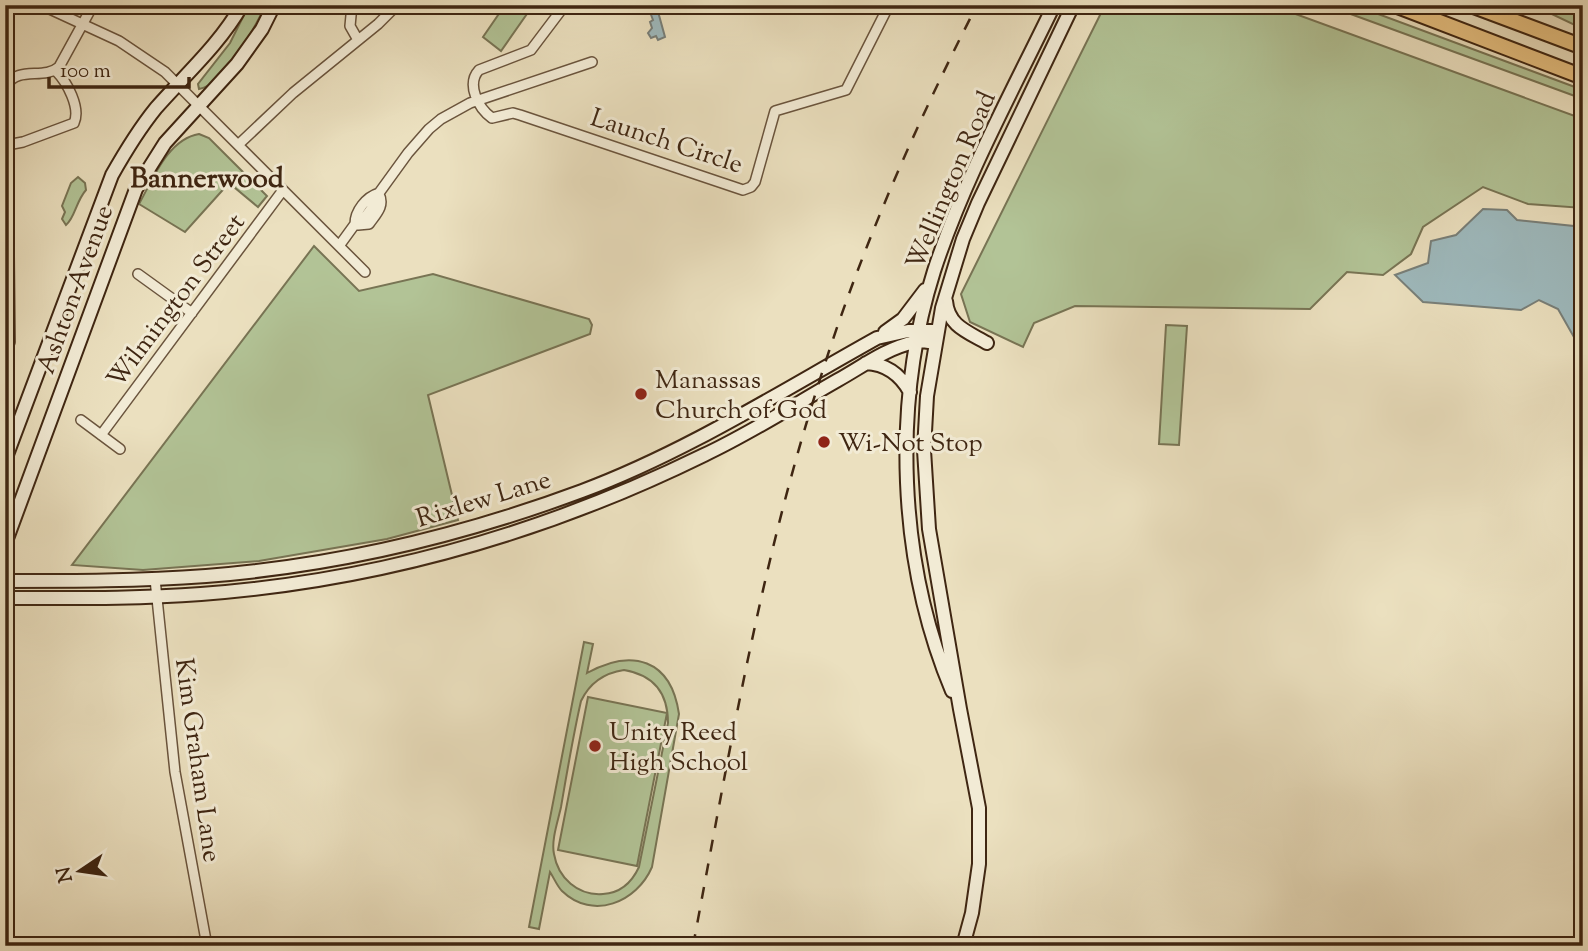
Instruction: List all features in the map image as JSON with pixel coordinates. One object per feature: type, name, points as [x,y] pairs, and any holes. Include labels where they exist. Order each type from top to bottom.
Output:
[{"type":"main road","name":"Ashton Avenue","points":[[5,460],[112,175],[136,134],[220,39],[242,5]]},
{"type":"main road","name":"Ashton Avenue","points":[[5,544],[126,212],[148,167],[165,143],[237,64],[262,29],[274,5]]},
{"type":"main road","name":"Wellington Road","points":[[960,709],[939,652],[915,559],[906,469],[910,391],[918,336],[934,270],[960,201],[1054,5]]},
{"type":"main road","name":"Wellington Road","points":[[963,946],[976,890],[981,836],[975,782],[931,542],[925,493],[926,423],[936,337],[963,239],[978,202],[1073,5]]},
{"type":"main road","points":[[1395,5],[1583,77]]},
{"type":"main road","points":[[1471,5],[1583,47]]},
{"type":"main road","points":[[877,338],[893,328],[914,306],[934,270]]},
{"type":"main road","points":[[946,296],[948,314],[955,323],[987,343]]},
{"type":"main road","name":"Rixlew Lane","points":[[5,598],[157,596],[253,588],[333,577],[457,550],[542,524],[636,488],[715,450],[887,351],[918,336]]},
{"type":"main road","name":"Rixlew Lane","points":[[5,581],[155,579],[221,575],[315,563],[430,539],[524,512],[583,491],[712,432],[877,338],[936,337]]},
{"type":"main road","points":[[866,363],[883,366],[894,372],[910,391]]},
{"type":"street","points":[[41,5],[142,55],[178,85],[365,272]]},
{"type":"street","points":[[5,351],[10,342],[7,145],[9,81],[20,75],[55,71],[62,64],[93,5]]},
{"type":"street","points":[[352,5],[351,26],[358,40]]},
{"type":"street","points":[[238,145],[299,87],[397,5]]},
{"type":"street","points":[[477,100],[475,74],[479,70],[531,50],[565,5]]},
{"type":"street","name":"Launch Circle","points":[[477,100],[484,112],[492,118],[513,113],[520,115],[743,190],[751,187],[755,181],[775,111],[846,90],[889,5]]},
{"type":"street","points":[[339,246],[355,224],[356,214],[369,198],[379,192],[429,129],[455,110],[477,100],[592,62]]},
{"type":"street","points":[[7,145],[23,142],[74,123],[77,113],[66,84],[55,71]]},
{"type":"street","name":"Wilmington Street","points":[[101,435],[283,190]]},
{"type":"street","points":[[355,224],[369,224],[382,206],[379,192]]},
{"type":"street","points":[[138,274],[192,313]]},
{"type":"street","points":[[81,420],[120,449]]},
{"type":"street","name":"Kim Graham Lane","points":[[155,579],[179,797],[207,946]]},
{"type":"green space","points":[[249,5],[266,5],[230,66],[210,85],[199,89],[198,84],[230,43]]},
{"type":"green space","points":[[505,5],[521,5],[529,11],[501,51],[483,37]]},
{"type":"green space","points":[[1105,5],[1271,5],[1583,119],[1583,208],[1528,204],[1483,187],[1423,227],[1411,254],[1383,275],[1347,272],[1310,309],[1075,306],[1034,323],[1023,347],[970,322],[961,294]]},
{"type":"green space","points":[[1326,5],[1354,5],[1583,90],[1583,99]]},
{"type":"green space","points":[[1533,5],[1583,5],[1583,29]]},
{"type":"green space","points":[[199,134],[209,138],[267,196],[258,207],[229,183],[185,232],[139,204],[170,152],[188,137]]},
{"type":"green space","points":[[78,177],[85,183],[86,190],[66,225],[62,219],[65,212],[62,206],[71,183]]},
{"type":"green space","points":[[314,246],[359,291],[433,274],[589,319],[592,325],[590,334],[428,395],[458,520],[387,539],[259,561],[143,570],[72,565]]},
{"type":"green space","points":[[1166,325],[1187,326],[1179,445],[1159,444]]},
{"type":"green space","points":[[584,642],[593,644],[587,673],[604,665],[634,660],[658,670],[675,695],[679,714],[652,867],[636,890],[625,898],[600,906],[574,900],[560,889],[550,872],[539,929],[529,927]],"holes":[[[624,670],[635,672],[651,681],[662,694],[668,723],[639,867],[629,882],[620,889],[594,894],[578,889],[560,871],[553,849],[554,837],[581,701],[593,684],[604,676]]]},
{"type":"green space","points":[[588,697],[667,713],[637,866],[558,850]]},
{"type":"water","points":[[657,8],[665,37],[658,40],[656,36],[651,38],[648,33],[653,20],[650,12]]},
{"type":"water","points":[[1483,209],[1507,210],[1517,220],[1583,227],[1583,338],[1575,339],[1558,309],[1539,300],[1521,310],[1423,302],[1395,275],[1428,263],[1431,241],[1456,235]]},
{"type":"railway","points":[[693,946],[761,598],[816,392],[849,293],[888,195],[977,5]]},
{"type":"place","name":"Manassas Church of God","points":[[641,394]]},
{"type":"place","name":"Wi-Not Stop","points":[[824,442]]},
{"type":"place","name":"Unity Reed High School","points":[[595,746]]},
{"type":"district","name":"Bannerwood","points":[[207,177]]}]
